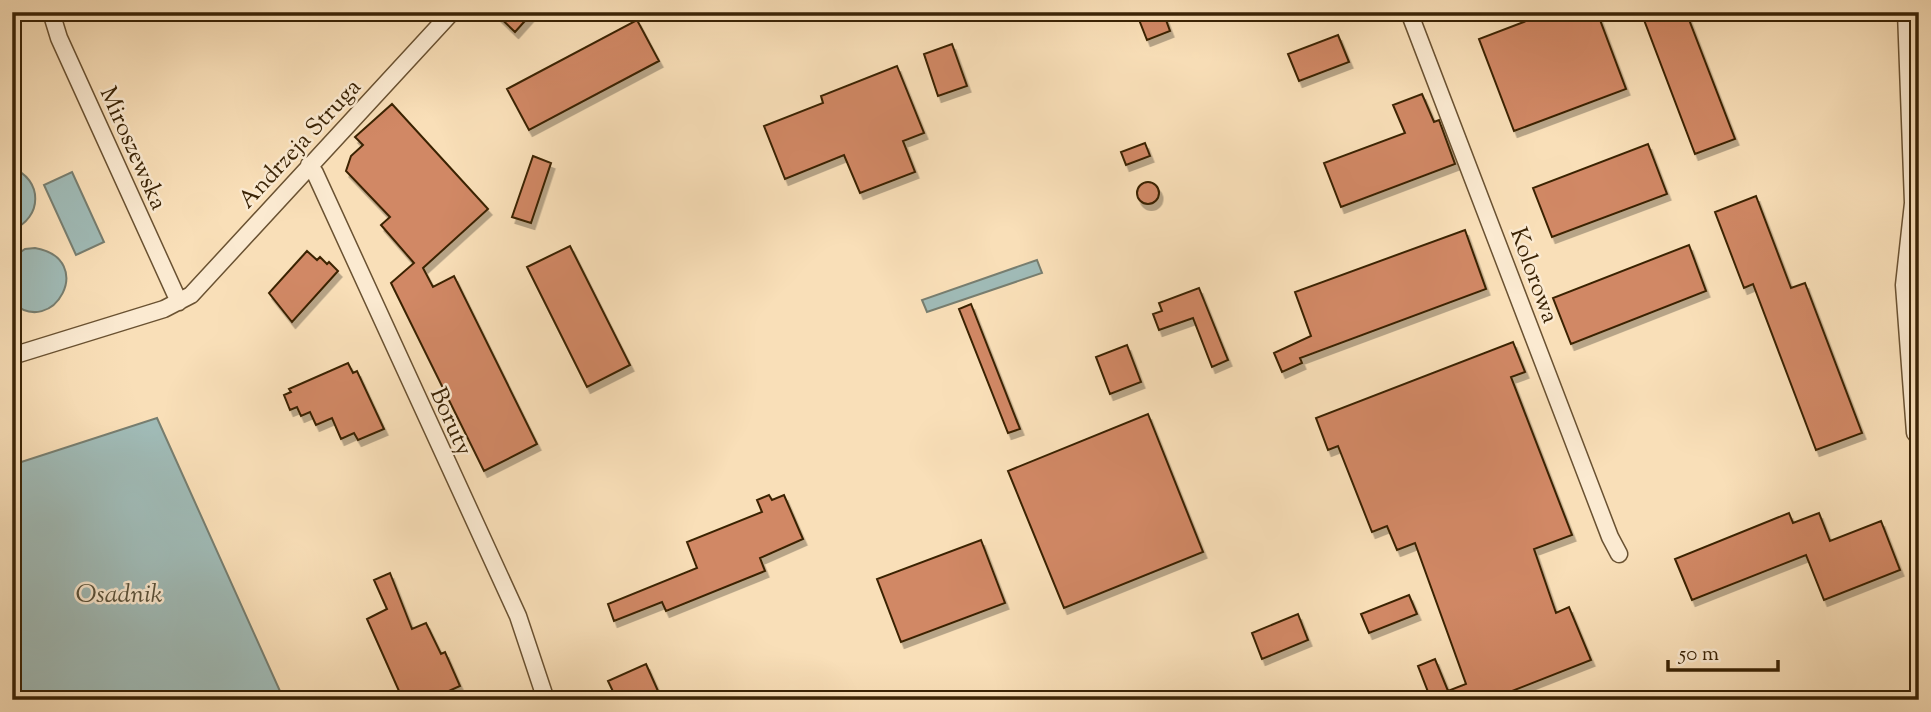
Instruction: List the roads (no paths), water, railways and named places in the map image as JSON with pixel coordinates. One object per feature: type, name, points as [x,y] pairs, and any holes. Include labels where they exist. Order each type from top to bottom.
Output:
[{"type":"street","name":"Miroszewska","points":[[51,12],[59,38],[178,302]]},
{"type":"street","name":"Andrzeja Struga","points":[[178,302],[191,295],[452,12]]},
{"type":"street","name":"Kolorowa","points":[[1409,12],[1609,537],[1619,554]]},
{"type":"street","points":[[1906,12],[1913,203],[1905,285],[1915,433]]},
{"type":"street","name":"Boruty","points":[[309,165],[518,616],[546,700]]},
{"type":"street","points":[[12,356],[178,302]]},
{"type":"water","points":[[12,168],[22,173],[29,181],[34,189],[35,199],[29,217],[12,230]]},
{"type":"water","points":[[72,172],[104,242],[76,255],[44,185]]},
{"type":"water","points":[[35,248],[54,255],[64,266],[66,280],[54,305],[42,311],[27,311],[12,302],[12,258],[25,249]]},
{"type":"water","points":[[1037,260],[1042,273],[927,312],[922,300]]},
{"type":"water","name":"Osadnik","points":[[157,418],[284,700],[12,700],[12,465]]},
{"type":"railway","points":[[1692,693],[1855,700]]}]
